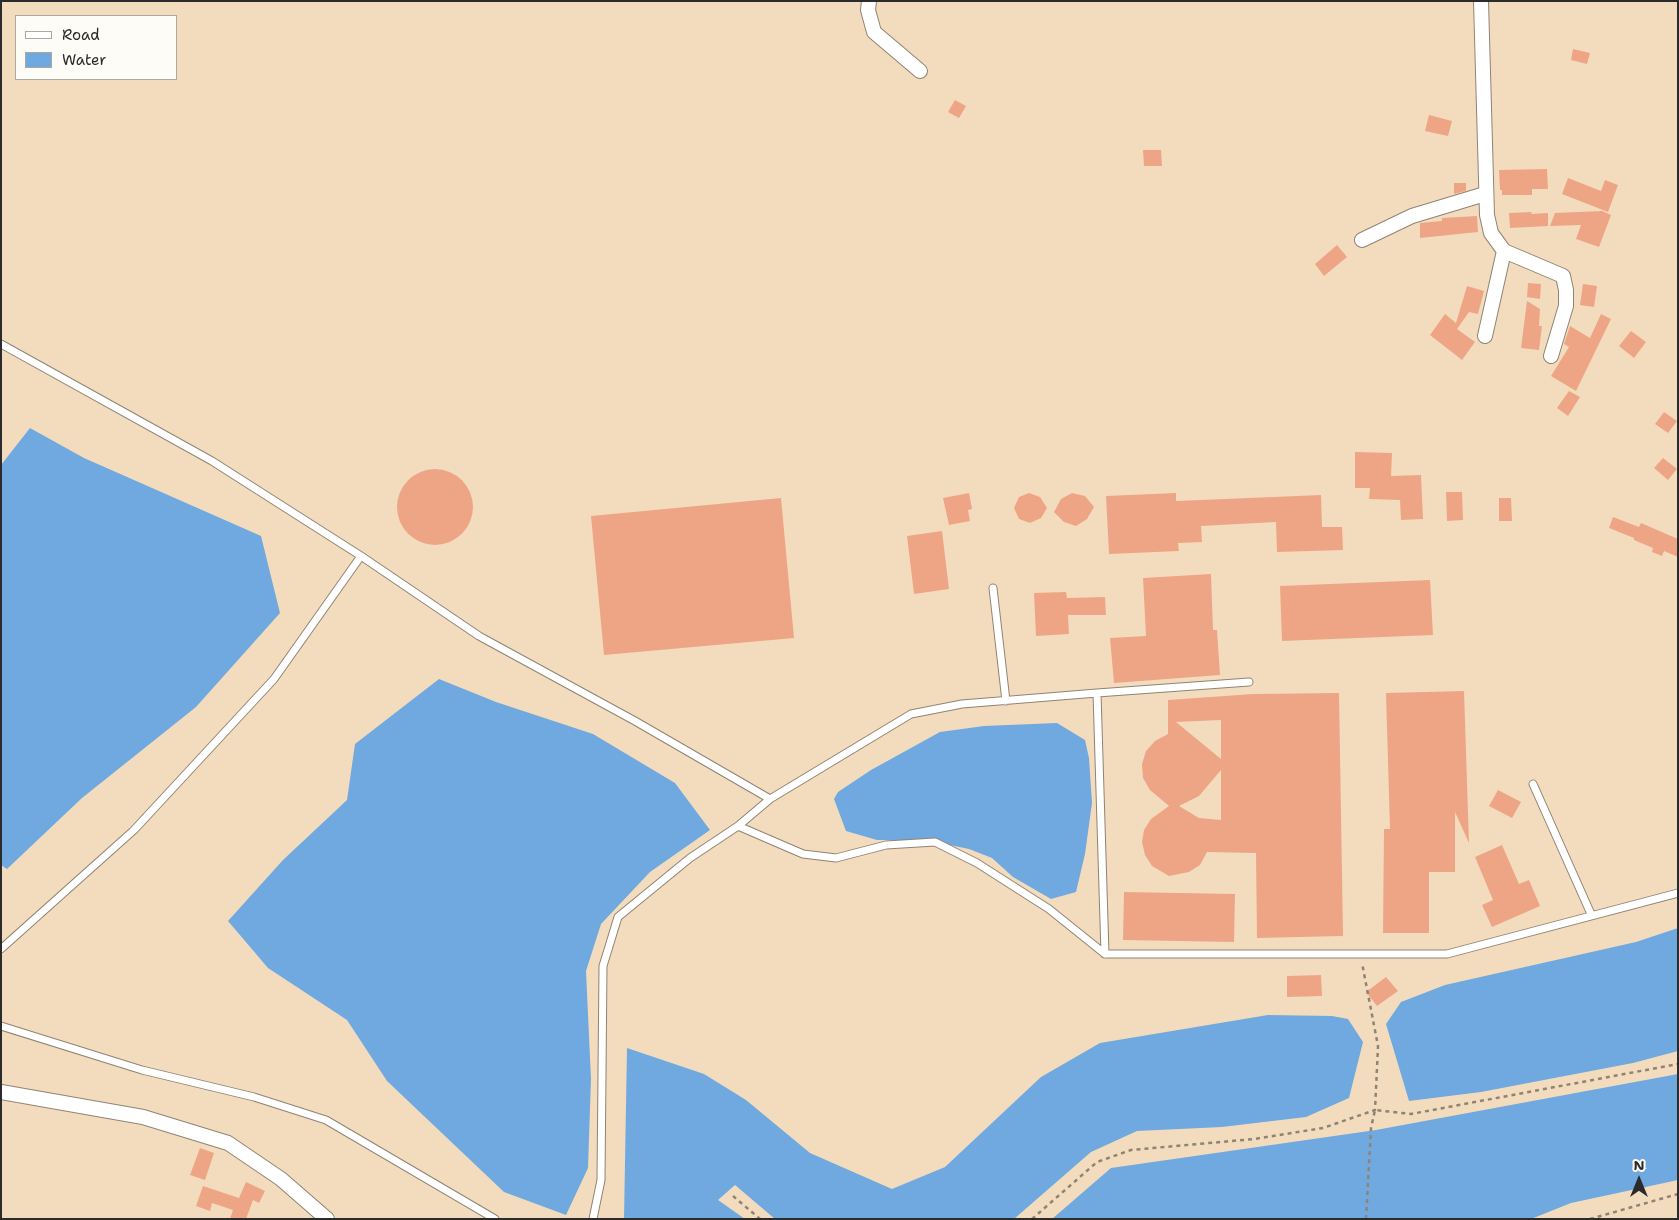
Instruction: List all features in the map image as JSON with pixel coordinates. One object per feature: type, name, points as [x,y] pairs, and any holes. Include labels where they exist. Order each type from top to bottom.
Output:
[{"type":"street","points":[[869,1],[868,10],[874,32],[920,71]]},
{"type":"street","points":[[1481,1],[1485,194],[1491,233],[1504,251],[1563,276],[1566,290],[1566,306],[1551,356]]},
{"type":"street","points":[[1362,240],[1412,216],[1485,194]]},
{"type":"street","points":[[1485,336],[1504,251]]},
{"type":"street","points":[[1,1092],[143,1117],[228,1143],[281,1179],[327,1219]]},
{"type":"lane","points":[[1,344],[212,461],[361,556],[479,636],[635,721],[770,799]]},
{"type":"lane","points":[[1,949],[134,830],[274,680],[361,556]]},
{"type":"lane","points":[[993,588],[1006,701]]},
{"type":"lane","points":[[593,1219],[601,1180],[603,966],[618,917],[690,858],[738,826],[770,799],[911,714],[962,704],[1249,682]]},
{"type":"lane","points":[[1096,693],[1105,954]]},
{"type":"lane","points":[[1533,784],[1591,914]]},
{"type":"lane","points":[[738,826],[803,854],[836,858],[886,845],[935,842],[977,863],[1049,909],[1105,954],[1447,954],[1591,914],[1678,893]]},
{"type":"lane","points":[[1,1026],[142,1070],[254,1097],[326,1120],[495,1219]]},
{"type":"path","points":[[1360,954],[1378,1046],[1366,1219]]},
{"type":"path","points":[[1032,1219],[1098,1162],[1131,1150],[1254,1139],[1323,1128],[1375,1110],[1410,1114],[1678,1064]]},
{"type":"path","points":[[1590,1219],[1678,1194]]},
{"type":"path","points":[[733,1196],[760,1219]]},
{"type":"water","points":[[30,428],[84,458],[261,536],[280,613],[196,707],[82,798],[7,869],[1,865],[1,465]]},
{"type":"water","points":[[439,679],[496,702],[593,734],[675,783],[710,830],[650,872],[601,924],[586,971],[591,1079],[588,1168],[566,1215],[504,1192],[387,1081],[347,1020],[268,968],[228,921],[283,860],[347,800],[355,744]]},
{"type":"water","points":[[1057,723],[1085,740],[1089,758],[1092,803],[1085,854],[1076,892],[1051,899],[1013,877],[992,858],[969,849],[926,840],[877,840],[846,831],[834,799],[838,792],[871,770],[940,732],[984,726]]},
{"type":"water","points":[[1678,928],[1678,1051],[1633,1063],[1481,1092],[1409,1101],[1386,1024],[1401,1002],[1445,985],[1636,942]]},
{"type":"water","points":[[1268,1015],[1332,1016],[1348,1019],[1363,1042],[1349,1098],[1306,1117],[1222,1127],[1137,1131],[1091,1152],[1014,1219],[775,1219],[735,1185],[718,1200],[745,1219],[624,1219],[627,1048],[704,1074],[746,1100],[810,1153],[892,1189],[945,1167],[1041,1077],[1100,1043]]},
{"type":"water","points":[[1678,1074],[1678,1180],[1571,1203],[1531,1219],[1052,1219],[1111,1168],[1376,1130]]},
{"type":"building","points":[[1573,49],[1590,53],[1587,64],[1571,60]]},
{"type":"building","points":[[955,100],[966,106],[959,118],[948,112]]},
{"type":"building","points":[[1429,115],[1452,121],[1448,136],[1425,131]]},
{"type":"building","points":[[1143,150],[1161,150],[1162,166],[1144,166]]},
{"type":"building","points":[[1547,169],[1548,189],[1532,189],[1532,195],[1502,195],[1499,170]]},
{"type":"building","points":[[1568,178],[1601,191],[1605,180],[1618,185],[1608,212],[1562,194]]},
{"type":"building","points":[[1454,183],[1466,183],[1466,191],[1454,194]]},
{"type":"building","points":[[1602,211],[1611,215],[1599,247],[1576,239],[1581,225],[1550,226],[1555,213]]},
{"type":"building","points":[[1532,212],[1531,214],[1548,213],[1548,226],[1510,228],[1509,213]]},
{"type":"building","points":[[1477,216],[1478,232],[1420,238],[1420,223],[1442,221],[1442,218]]},
{"type":"building","points":[[1337,245],[1347,257],[1324,276],[1315,264]]},
{"type":"building","points":[[1528,283],[1541,284],[1540,299],[1527,297]]},
{"type":"building","points":[[1583,284],[1597,286],[1594,307],[1580,305]]},
{"type":"building","points":[[1467,286],[1484,291],[1478,314],[1469,312],[1457,329],[1475,342],[1462,360],[1430,335],[1445,314],[1456,323]]},
{"type":"building","points":[[1527,301],[1540,309],[1539,326],[1542,326],[1539,350],[1521,348]]},
{"type":"building","points":[[1601,314],[1611,319],[1576,391],[1551,376],[1569,347],[1564,344],[1570,326],[1590,338]]},
{"type":"building","points":[[1631,331],[1646,342],[1634,358],[1619,346]]},
{"type":"building","points":[[1569,391],[1580,397],[1568,416],[1557,408]]},
{"type":"building","points":[[1664,412],[1677,421],[1668,433],[1655,424]]},
{"type":"building","points":[[1355,452],[1392,453],[1391,476],[1421,475],[1423,519],[1401,520],[1400,500],[1369,499],[1370,488],[1355,488]]},
{"type":"building","points":[[1663,458],[1677,469],[1668,480],[1654,468]]},
{"type":"building","points":[[435,469],[449,472],[462,480],[470,493],[473,507],[470,521],[462,534],[449,542],[435,545],[421,542],[408,534],[400,521],[397,507],[400,493],[408,480],[421,472]]},
{"type":"building","points":[[1446,492],[1462,492],[1463,520],[1447,521]]},
{"type":"building","points":[[969,493],[972,509],[968,510],[970,521],[949,525],[943,498]]},
{"type":"building","points":[[1029,493],[1040,497],[1047,508],[1041,518],[1030,523],[1019,519],[1014,508],[1019,497]]},
{"type":"building","points":[[1072,493],[1085,496],[1094,507],[1087,519],[1076,526],[1064,522],[1054,512],[1061,499]]},
{"type":"building","points":[[1176,493],[1176,501],[1321,495],[1322,527],[1342,527],[1343,550],[1277,552],[1276,522],[1201,526],[1202,542],[1178,543],[1179,551],[1109,554],[1106,496]]},
{"type":"building","points":[[781,498],[794,638],[604,655],[591,516]]},
{"type":"building","points":[[1499,498],[1511,498],[1512,521],[1499,521]]},
{"type":"building","points":[[1613,517],[1639,527],[1641,523],[1678,539],[1678,557],[1664,551],[1662,556],[1652,552],[1653,548],[1609,528]]},
{"type":"building","points":[[942,531],[949,589],[914,594],[907,536]]},
{"type":"building","points":[[1211,574],[1213,630],[1217,630],[1220,675],[1114,683],[1110,638],[1146,636],[1143,578]]},
{"type":"building","points":[[1430,580],[1433,635],[1282,641],[1280,586]]},
{"type":"building","points":[[1066,592],[1067,598],[1105,597],[1106,615],[1068,615],[1069,634],[1036,636],[1034,593]]},
{"type":"building","points":[[1464,691],[1469,843],[1455,812],[1455,872],[1429,872],[1429,933],[1383,933],[1384,829],[1390,829],[1386,693]]},
{"type":"building","points":[[1339,693],[1343,936],[1257,938],[1256,853],[1207,852],[1200,865],[1189,872],[1169,876],[1152,866],[1145,855],[1142,842],[1144,830],[1151,819],[1169,806],[1150,790],[1143,778],[1142,764],[1146,751],[1155,741],[1168,734],[1168,700],[1253,694]],"holes":[[[1221,720],[1221,759],[1176,722]],[[1221,770],[1221,820],[1199,818],[1179,806],[1199,796]]]},
{"type":"building","points":[[1498,790],[1521,802],[1512,818],[1489,806]]},
{"type":"building","points":[[1502,845],[1519,884],[1529,880],[1540,906],[1492,927],[1482,905],[1493,900],[1475,857]]},
{"type":"building","points":[[1124,892],[1235,894],[1234,942],[1123,940]]},
{"type":"building","points":[[1321,975],[1322,996],[1287,997],[1287,976]]},
{"type":"building","points":[[1386,977],[1398,991],[1377,1006],[1366,992]]},
{"type":"building","points":[[200,1148],[214,1153],[205,1180],[190,1175]]},
{"type":"building","points":[[246,1182],[265,1191],[259,1203],[253,1200],[246,1219],[230,1219],[233,1210],[212,1203],[210,1211],[196,1206],[203,1186],[239,1198]]}]
